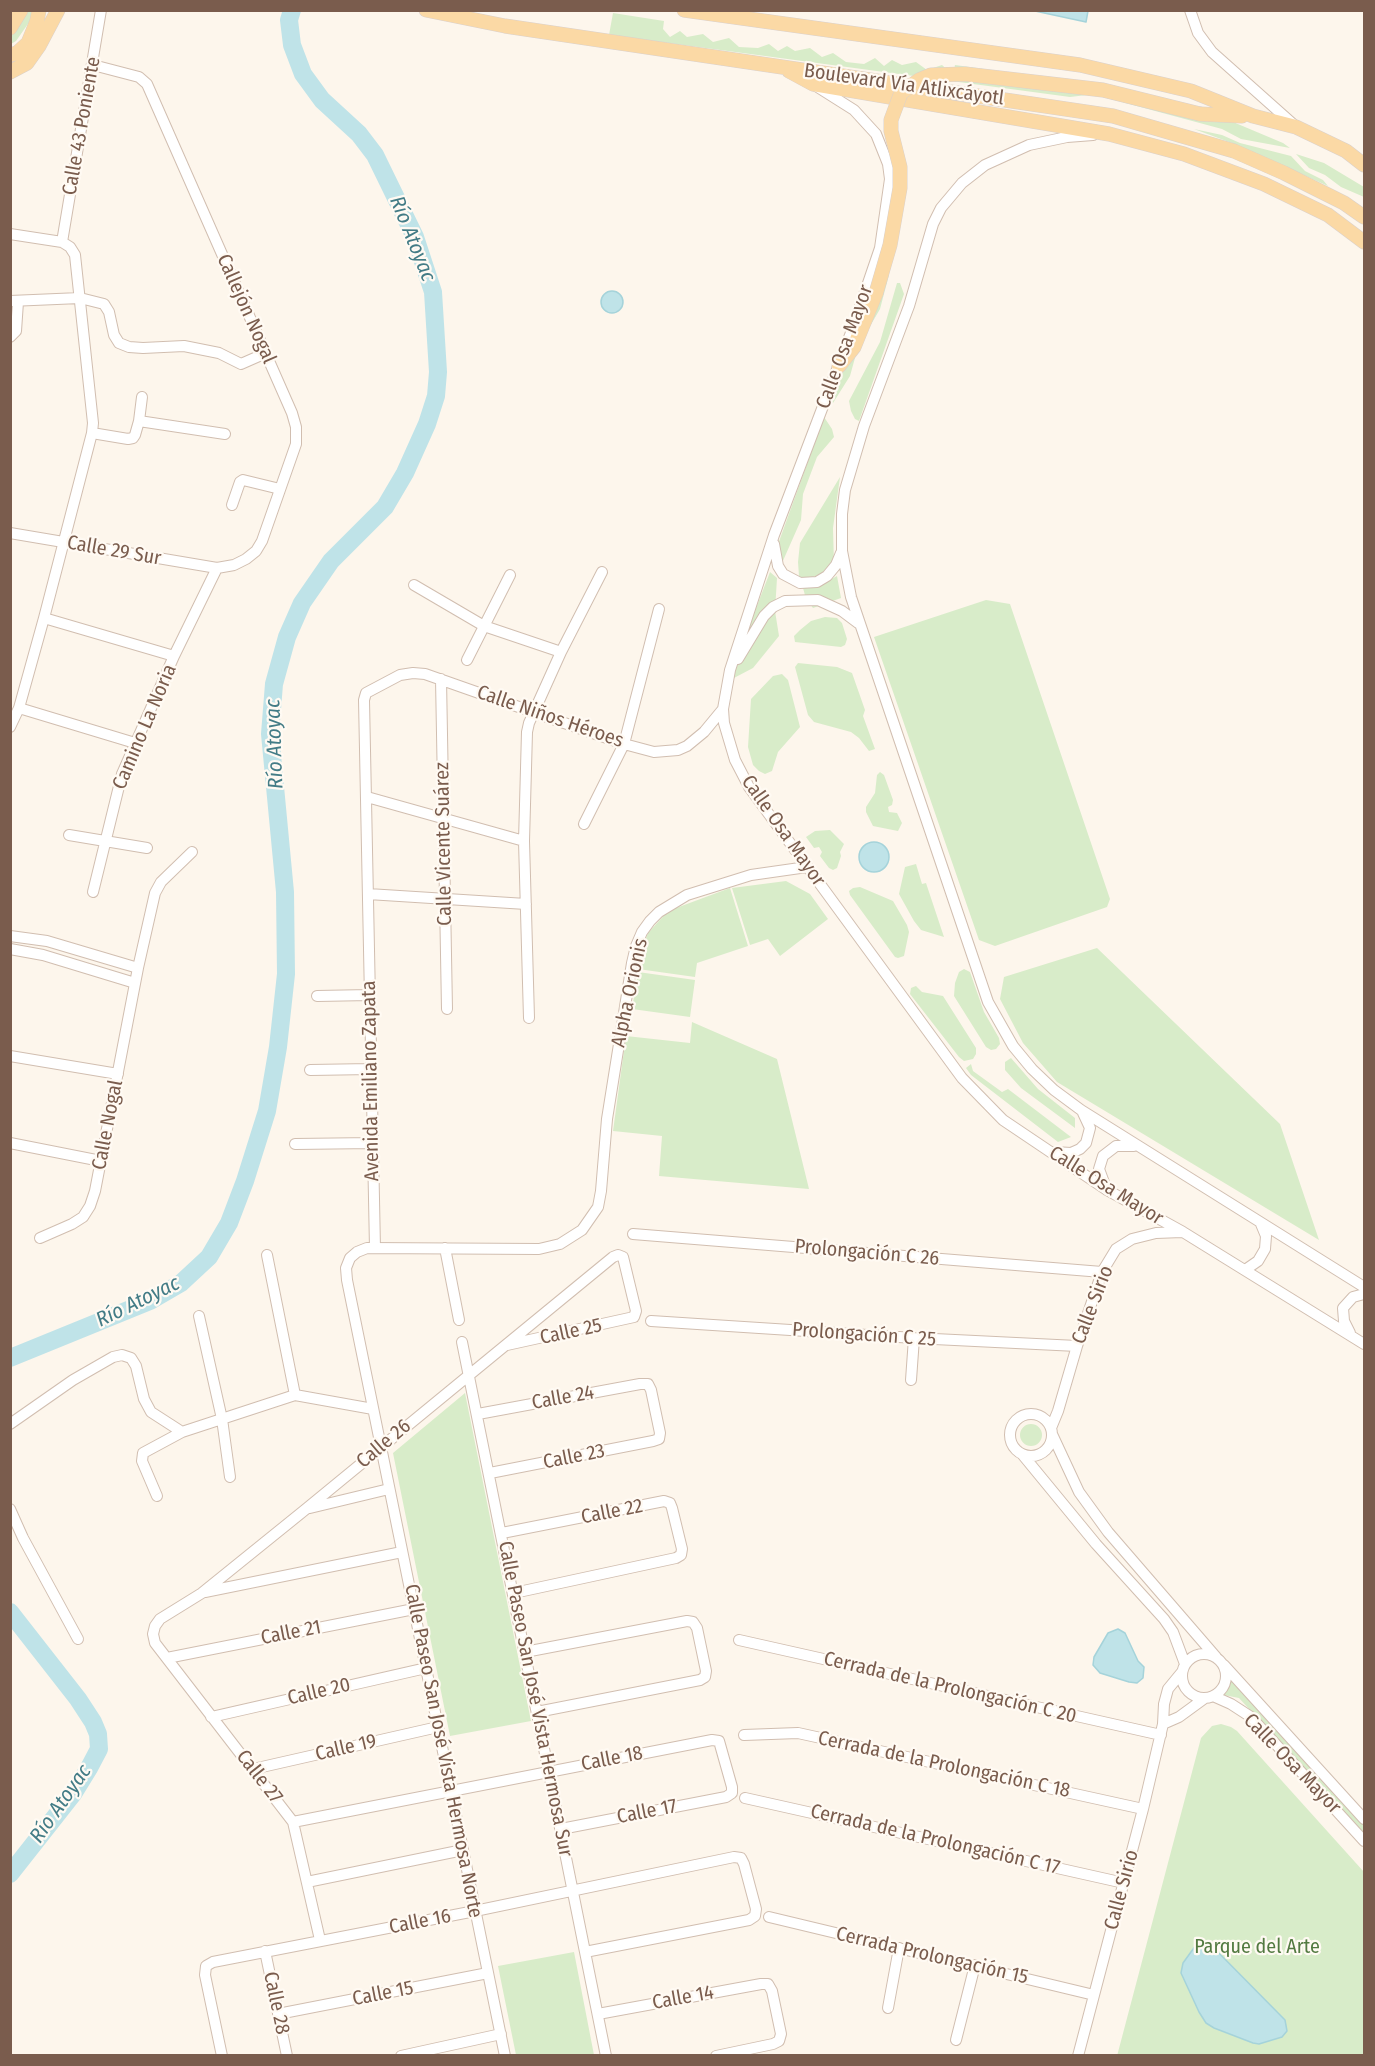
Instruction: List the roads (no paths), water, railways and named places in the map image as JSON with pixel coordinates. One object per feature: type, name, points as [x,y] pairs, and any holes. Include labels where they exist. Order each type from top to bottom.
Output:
[{"type":"main road","points":[[10,28],[21,10]]},
{"type":"main road","points":[[10,55],[17,53],[28,43],[39,10]]},
{"type":"main road","points":[[10,72],[27,63],[57,10]]},
{"type":"main road","name":"Boulevard Vía Atlixcáyotl","points":[[426,10],[505,26],[1113,116],[1234,151],[1284,172],[1344,203],[1365,217]]},
{"type":"main road","points":[[684,10],[1080,65],[1191,91],[1253,116],[1296,127],[1365,158]]},
{"type":"main road","points":[[779,66],[813,84],[1109,134],[1184,154],[1264,184],[1328,216],[1365,242]]},
{"type":"main road","points":[[839,366],[854,347],[876,293],[890,245],[900,188],[900,167],[891,131],[891,120],[900,93],[919,80],[931,75],[965,74],[1103,90],[1200,114],[1253,116]]},
{"type":"main road","points":[[1346,151],[1365,165]]},
{"type":"street","name":"Calle 43 Poniente","points":[[62,242],[101,10]]},
{"type":"street","points":[[1190,10],[1198,33],[1212,52],[1296,127]]},
{"type":"street","name":"Callejón Nogal","points":[[93,65],[139,77],[147,84],[285,395],[296,427],[296,444],[278,488],[262,541],[256,551],[246,559],[234,565],[217,568]]},
{"type":"street","name":"Calle Osa Mayor","points":[[813,84],[854,110],[876,134],[888,164],[890,178],[880,248],[839,366],[774,535],[730,670],[723,709],[727,740],[739,770],[749,787],[962,1078],[1003,1120],[1107,1190],[1245,1270],[1365,1344]]},
{"type":"street","points":[[1109,134],[1067,137],[1029,145],[985,165],[968,177],[941,208],[933,224],[909,306],[850,470],[842,514],[842,551],[850,597],[988,1002],[1013,1046],[1054,1090],[1081,1110],[1365,1287]]},
{"type":"street","points":[[10,234],[62,242],[70,247],[75,255],[92,433],[19,708],[10,727]]},
{"type":"street","points":[[10,337],[16,331],[14,302],[80,298],[104,304],[109,312],[114,335],[119,343],[129,347],[184,346],[219,353],[242,364],[266,353]]},
{"type":"street","points":[[92,433],[133,438],[139,421],[142,397]]},
{"type":"street","points":[[139,421],[225,434]]},
{"type":"street","points":[[232,505],[240,482],[243,480],[278,488]]},
{"type":"street","name":"Calle 29 Sur","points":[[10,533],[217,568]]},
{"type":"street","points":[[774,535],[778,566],[787,577],[800,583],[817,582],[827,576],[836,566],[842,551]]},
{"type":"street","name":"Camino La Noria","points":[[93,892],[122,774],[174,656],[217,568]]},
{"type":"street","points":[[529,1018],[524,842],[527,732],[533,712],[561,652],[602,572]]},
{"type":"street","points":[[467,660],[510,575]]},
{"type":"street","points":[[414,585],[484,626],[561,652]]},
{"type":"street","points":[[730,670],[764,616],[773,607],[785,601],[818,600],[842,611],[858,623]]},
{"type":"street","points":[[584,824],[624,744],[659,609]]},
{"type":"street","points":[[44,618],[174,656]]},
{"type":"street","name":"Calle Niños Héroes","points":[[366,693],[400,675],[425,674],[624,744],[654,752],[678,750],[696,739],[723,709]]},
{"type":"street","name":"Calle Vicente Suárez","points":[[441,679],[447,1009]]},
{"type":"street","name":"Avenida Emiliano Zapata","points":[[366,693],[364,700],[375,1248]]},
{"type":"street","points":[[19,708],[135,743]]},
{"type":"street","points":[[367,797],[524,842]]},
{"type":"street","points":[[69,835],[147,848]]},
{"type":"street","name":"Calle Nogal","points":[[40,1238],[83,1217],[90,1206],[95,1191],[138,968],[155,893],[161,882],[192,852]]},
{"type":"street","name":"Alpha Orionis","points":[[445,1248],[538,1249],[560,1244],[582,1230],[598,1207],[607,1119],[632,963],[642,932],[659,912],[687,895],[751,875],[807,867]]},
{"type":"street","points":[[368,894],[525,904]]},
{"type":"street","points":[[10,936],[47,941],[138,968]]},
{"type":"street","points":[[10,949],[43,955],[135,983]]},
{"type":"street","points":[[317,996],[370,994]]},
{"type":"street","points":[[10,1056],[118,1074]]},
{"type":"street","points":[[310,1070],[371,1069]]},
{"type":"street","points":[[1048,1150],[1071,1154],[1084,1146],[1089,1137],[1090,1128],[1088,1119],[1081,1110]]},
{"type":"street","points":[[10,1143],[101,1161]]},
{"type":"street","points":[[295,1144],[373,1143]]},
{"type":"street","points":[[1107,1190],[1099,1169],[1103,1156],[1116,1146],[1137,1146]]},
{"type":"street","points":[[1245,1270],[1258,1261],[1265,1250],[1266,1236],[1260,1223]]},
{"type":"street","name":"Calle Sirio","points":[[1052,1431],[1102,1272],[1116,1249],[1132,1239],[1156,1233],[1183,1233]]},
{"type":"street","name":"Prolongación C 26","points":[[633,1234],[1102,1272]]},
{"type":"street","points":[[381,1447],[347,1280],[346,1268],[350,1258],[357,1252],[375,1248],[445,1248],[459,1320]]},
{"type":"street","points":[[267,1255],[295,1395]]},
{"type":"street","name":"Calle 26","points":[[153,1634],[160,1619],[202,1593],[618,1255],[626,1262],[636,1311],[634,1317]]},
{"type":"street","points":[[1352,1335],[1344,1321],[1343,1308],[1353,1297],[1365,1294]]},
{"type":"street","points":[[199,1316],[222,1419],[230,1477]]},
{"type":"street","name":"Calle 25","points":[[507,1345],[634,1317]]},
{"type":"street","name":"Prolongación C 25","points":[[651,1321],[1077,1346]]},
{"type":"street","points":[[911,1380],[914,1338]]},
{"type":"street","name":"Calle Paseo San José Vista Hermosa Sur","points":[[462,1342],[606,2055]]},
{"type":"street","points":[[10,1424],[73,1380],[113,1357],[122,1355],[130,1358],[136,1366],[144,1399],[151,1412],[183,1432]]},
{"type":"street","name":"Calle 24","points":[[478,1414],[648,1384],[660,1433],[659,1439]]},
{"type":"street","points":[[157,1496],[142,1461],[143,1453],[183,1432],[295,1395],[373,1409]]},
{"type":"street","points":[[1162,1730],[1222,1689],[1226,1671],[1220,1661],[1108,1532],[1078,1492],[1052,1431],[1042,1417],[1030,1414],[1017,1420],[1013,1425],[1011,1438],[1013,1445],[1096,1544],[1164,1619],[1173,1632],[1184,1668],[1184,1685],[1193,1695],[1209,1697]]},
{"type":"street","points":[[1022,1454],[1033,1456],[1043,1453],[1050,1445],[1052,1431]]},
{"type":"street","name":"Calle 23","points":[[490,1473],[659,1439]]},
{"type":"street","name":"Calle Paseo San José Vista Hermosa Norte","points":[[381,1447],[505,2055]]},
{"type":"street","points":[[306,1509],[389,1489]]},
{"type":"street","name":"Calle 22","points":[[502,1533],[664,1502],[670,1503],[672,1508],[682,1549],[681,1555],[676,1558],[514,1593]]},
{"type":"street","points":[[10,1509],[23,1538],[78,1639]]},
{"type":"street","points":[[1096,1544],[1108,1532]]},
{"type":"street","points":[[202,1593],[402,1552]]},
{"type":"street","name":"Calle 21","points":[[167,1658],[414,1609]]},
{"type":"street","points":[[525,1652],[687,1621],[693,1622],[697,1628],[706,1671],[705,1677],[700,1680],[537,1712]]},
{"type":"street","name":"Calle 27","points":[[153,1634],[155,1643],[293,1822],[320,1940]]},
{"type":"street","name":"Cerrada de la Prolongación C 20","points":[[739,1640],[1162,1730]]},
{"type":"street","points":[[1184,1668],[1192,1657],[1202,1654],[1220,1661]]},
{"type":"street","name":"Calle Osa Mayor","points":[[1220,1661],[1365,1819]]},
{"type":"street","name":"Calle 20","points":[[211,1717],[426,1668]]},
{"type":"street","name":"Calle Sirio","points":[[1078,2055],[1143,1809],[1162,1730],[1168,1689],[1184,1668]]},
{"type":"street","name":"Calle Osa Mayor","points":[[1209,1697],[1231,1704],[1251,1718],[1365,1841]]},
{"type":"street","name":"Calle 19","points":[[253,1769],[438,1727]]},
{"type":"street","name":"Cerrada de la Prolongación C 18","points":[[744,1735],[798,1733],[1143,1809]]},
{"type":"street","name":"Calle 18","points":[[293,1822],[712,1740],[719,1741],[732,1793]]},
{"type":"street","name":"Calle 17","points":[[561,1829],[726,1797],[732,1793]]},
{"type":"street","name":"Cerrada de la Prolongación C 17","points":[[745,1798],[1124,1883]]},
{"type":"street","points":[[307,1882],[463,1850]]},
{"type":"street","name":"Calle 16","points":[[222,2055],[205,1975],[206,1966],[213,1962],[734,1857],[741,1858],[756,1909],[754,1916],[749,1920],[585,1952]]},
{"type":"street","name":"Cerrada Prolongación 15","points":[[769,1917],[1094,1995]]},
{"type":"street","points":[[888,2008],[898,1948]]},
{"type":"street","name":"Calle 28","points":[[265,1951],[287,2055]]},
{"type":"street","points":[[956,2040],[975,1965]]},
{"type":"street","name":"Calle 15","points":[[278,2014],[488,1973]]},
{"type":"street","name":"Calle 14","points":[[598,2014],[768,1984],[772,1991],[781,2034],[779,2041],[716,2055]]},
{"type":"street","points":[[401,2055],[501,2034]]},
{"type":"water","points":[[1088,10],[1086,22],[1035,11]]},
{"type":"water","points":[[612,291],[620,294],[623,302],[620,310],[612,313],[604,310],[601,302],[604,294]]},
{"type":"water","points":[[874,842],[885,846],[889,857],[885,868],[874,872],[863,868],[859,857],[863,846]]},
{"type":"water","points":[[1118,1629],[1125,1633],[1138,1661],[1144,1667],[1143,1678],[1137,1683],[1100,1673],[1093,1665],[1094,1657],[1108,1633]]},
{"type":"water","points":[[1201,1942],[1210,1944],[1285,2020],[1287,2031],[1282,2037],[1259,2044],[1253,2043],[1206,2023],[1181,1973],[1183,1963],[1196,1945]]},
{"type":"waterway","name":"Río Atoyac","points":[[10,1358],[150,1301],[181,1283],[209,1257],[229,1223],[267,1111],[278,1047],[286,974],[285,892],[270,734],[274,684],[287,637],[302,603],[331,561],[385,507],[405,473],[427,424],[436,396],[438,372],[433,292],[415,237],[375,155],[359,134],[322,100],[303,74],[292,45],[289,20],[292,10]]},
{"type":"waterway","name":"Río Atoyac","points":[[10,1612],[78,1699],[93,1722],[98,1734],[99,1749],[73,1794],[10,1874]]},
{"type":"park label","name":"Parque del Arte","points":[[1257,1947]]}]
